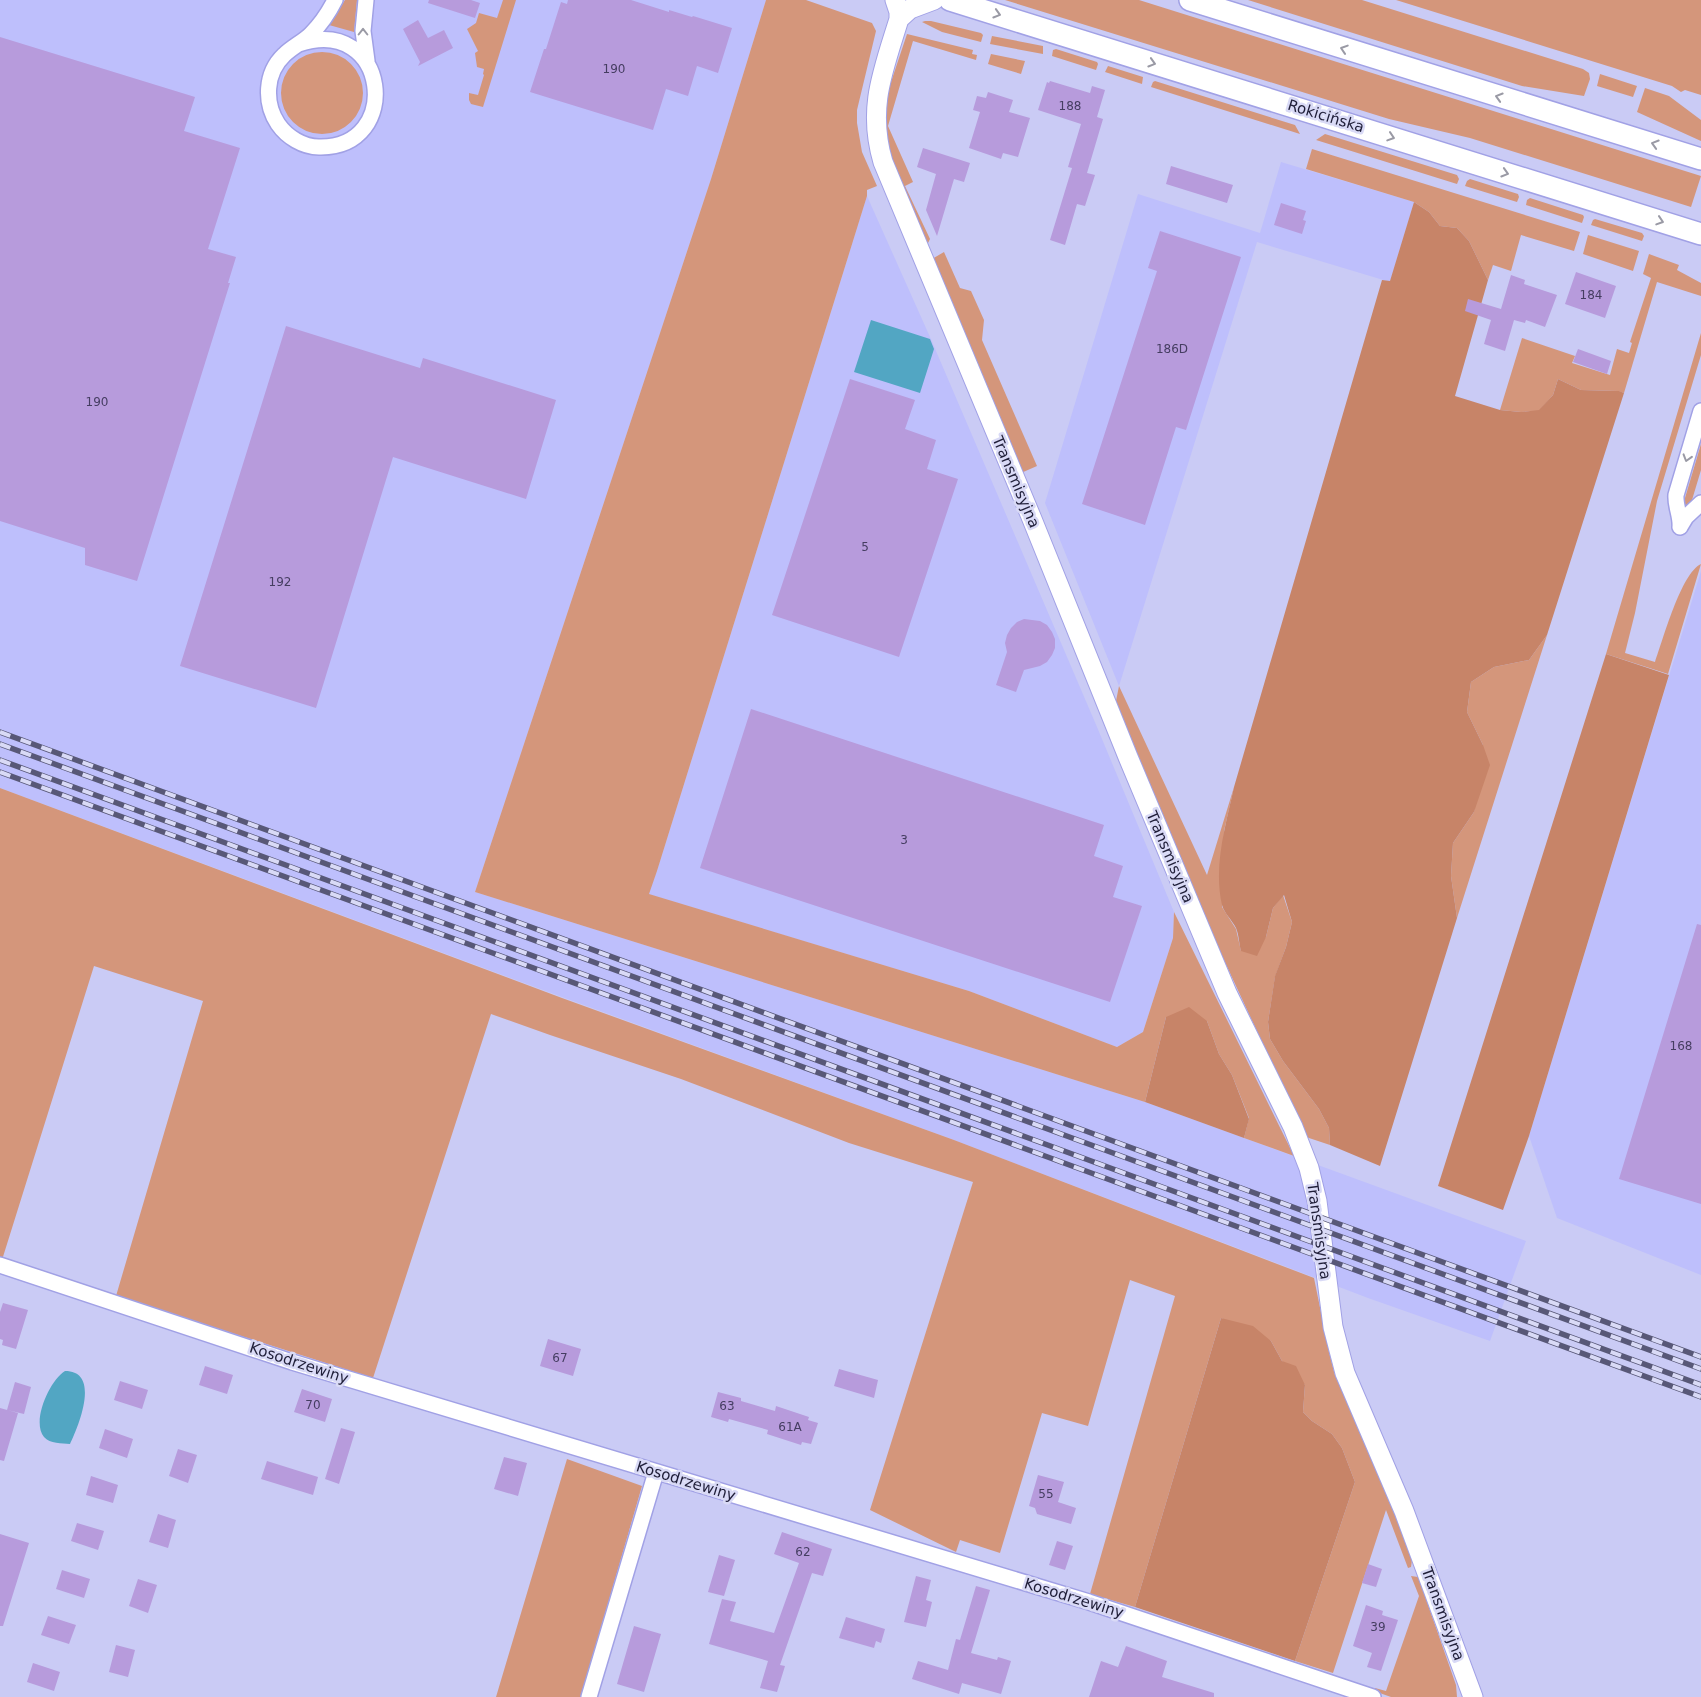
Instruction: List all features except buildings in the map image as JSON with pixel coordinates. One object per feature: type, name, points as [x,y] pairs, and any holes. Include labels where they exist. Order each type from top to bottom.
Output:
[{"type":"main road","name":"Rokicińska","points":[[950,0],[1701,234]]},
{"type":"main road","points":[[1190,0],[1701,159]]},
{"type":"street","points":[[335,0],[312,34],[284,55],[272,73],[268,94],[273,116],[286,134],[306,145],[324,147],[341,144],[360,132],[372,115],[377,97],[375,79],[368,63],[363,31],[366,0]]},
{"type":"street","points":[[895,0],[899,12],[899,20]]},
{"type":"street","points":[[899,20],[910,9],[934,0]]},
{"type":"street","name":"Transmisyjna","points":[[899,20],[880,82],[877,99],[876,133],[884,162],[1032,519],[1128,758],[1227,993],[1293,1128],[1309,1168],[1317,1201],[1333,1327],[1345,1373],[1404,1511],[1474,1697]]},
{"type":"street","points":[[299,44],[324,39],[337,41],[354,49],[368,63]]},
{"type":"street","points":[[1701,411],[1676,495],[1680,527],[1686,517],[1701,503]]},
{"type":"street","name":"Kosodrzewiny","points":[[0,1265],[292,1362],[1089,1602],[1373,1697]]},
{"type":"street","points":[[589,1697],[656,1472]]},
{"type":"shaded area","points":[[0,0],[766,0],[711,179],[475,892],[1145,1102],[1526,1241],[1490,1341],[1368,1298],[954,1140],[562,997],[0,788]]},
{"type":"shaded area","points":[[345,0],[357,0],[354,32],[329,25]]},
{"type":"shaded area","points":[[503,0],[516,0],[483,107],[471,104],[469,100],[469,93],[478,95],[484,69],[477,67],[475,53],[478,51],[467,29],[476,23],[479,13],[497,18]]},
{"type":"shaded area","points":[[766,0],[806,0],[872,23],[876,31],[857,110],[857,123],[862,152],[877,186],[867,190],[867,196],[649,894],[969,991],[1117,1047],[1143,1032],[1173,938],[1174,912],[1294,1156],[1244,1138],[1249,1118],[1232,1075],[1219,1054],[1207,1021],[1166,1017],[1145,1102],[475,892],[711,179]]},
{"type":"shaded area","points":[[1005,0],[1139,0],[1701,176],[1691,207],[1470,138],[1389,119]]},
{"type":"shaded area","points":[[1248,0],[1362,0],[1583,69],[1589,73],[1590,79],[1584,96],[1522,86]]},
{"type":"shaded area","points":[[1396,0],[1701,0],[1701,95],[1685,90],[1681,92],[1672,86]]},
{"type":"shaded area","points":[[925,21],[981,33],[983,35],[981,42],[942,32],[922,22]]},
{"type":"shaded area","points":[[907,34],[973,50],[972,54],[977,55],[976,60],[913,41],[888,126],[913,182],[905,186],[930,239],[927,245],[892,162],[887,135],[888,91]]},
{"type":"shaded area","points":[[992,36],[1043,46],[1043,54],[990,44]]},
{"type":"shaded area","points":[[1056,49],[1097,62],[1096,70],[1052,56],[1053,50]]},
{"type":"shaded area","points":[[322,52],[338,55],[351,64],[360,77],[363,93],[360,109],[351,122],[338,131],[322,134],[306,131],[293,122],[284,109],[281,93],[284,77],[293,64],[306,55]]},
{"type":"shaded area","points":[[991,54],[1025,61],[1021,74],[988,64]]},
{"type":"shaded area","points":[[1108,66],[1143,77],[1142,84],[1105,72]]},
{"type":"shaded area","points":[[1600,74],[1637,86],[1633,97],[1597,86]]},
{"type":"shaded area","points":[[1155,81],[1295,125],[1300,134],[1151,87]]},
{"type":"shaded area","points":[[1645,88],[1669,96],[1701,120],[1701,141],[1637,112]]},
{"type":"shaded area","points":[[1325,134],[1457,175],[1459,179],[1457,184],[1316,140]]},
{"type":"shaded area","points":[[1312,149],[1580,232],[1574,251],[1521,235],[1511,271],[1493,265],[1488,280],[1469,241],[1457,228],[1440,226],[1429,212],[1414,202],[1306,169]]},
{"type":"shaded area","points":[[1281,162],[1414,202],[1390,282],[1257,242],[1119,686],[1045,503],[1138,194],[1260,233]]},
{"type":"shaded area","points":[[1470,179],[1518,194],[1517,202],[1465,186]]},
{"type":"shaded area","points":[[867,196],[930,337],[1174,912],[1173,938],[1143,1032],[1117,1047],[969,991],[648,894],[657,871]]},
{"type":"shaded area","points":[[1530,198],[1583,215],[1582,223],[1526,205],[1527,200]]},
{"type":"shaded area","points":[[1414,202],[1429,212],[1440,226],[1457,228],[1469,241],[1488,280],[1455,396],[1500,410],[1521,412],[1539,410],[1553,395],[1558,379],[1581,390],[1619,391],[1624,393],[1547,635],[1529,660],[1494,667],[1471,682],[1467,712],[1483,745],[1490,765],[1474,812],[1453,843],[1451,876],[1457,918],[1380,1166],[1330,1145],[1329,1128],[1319,1109],[1283,1061],[1270,1039],[1268,1022],[1275,976],[1286,947],[1292,922],[1284,895],[1273,908],[1266,937],[1257,956],[1241,951],[1236,928],[1222,905],[1219,875],[1224,830],[1234,787],[1382,280],[1390,281]]},
{"type":"shaded area","points":[[1595,219],[1642,233],[1644,236],[1642,241],[1591,225]]},
{"type":"shaded area","points":[[1588,235],[1639,251],[1633,271],[1583,254]]},
{"type":"shaded area","points":[[944,252],[960,288],[971,291],[984,320],[982,340],[1037,466],[1021,473],[932,259]]},
{"type":"shaded area","points":[[1649,254],[1679,265],[1677,270],[1701,283],[1701,296],[1657,282],[1624,393],[1618,391],[1581,390],[1558,379],[1553,395],[1539,411],[1500,410],[1522,338],[1575,356],[1572,363],[1610,375],[1617,349],[1629,353],[1632,343],[1630,342],[1651,278],[1643,274]]},
{"type":"shaded area","points":[[871,320],[930,339],[934,349],[920,393],[854,372]]},
{"type":"shaded area","points":[[1701,333],[1701,355],[1657,501],[1635,613],[1625,653],[1655,662],[1686,580],[1701,564],[1668,674],[1606,654]]},
{"type":"shaded area","points":[[1701,444],[1701,470],[1689,510],[1683,511],[1685,498]]},
{"type":"shaded area","points":[[1701,571],[1701,1275],[1557,1218],[1529,1136]]},
{"type":"shaded area","points":[[1547,635],[1457,918],[1451,876],[1453,843],[1474,812],[1483,745],[1467,712],[1471,682],[1494,667],[1529,660]]},
{"type":"shaded area","points":[[1606,654],[1669,675],[1529,1136],[1503,1210],[1438,1186]]},
{"type":"shaded area","points":[[1119,686],[1207,875],[1234,787],[1224,831],[1222,907],[1236,929],[1241,951],[1266,937],[1273,908],[1283,895],[1292,922],[1286,947],[1275,977],[1268,1022],[1270,1039],[1283,1061],[1319,1109],[1329,1128],[1330,1145],[1306,1137],[1198,904],[1139,762],[1116,701]]},
{"type":"shaded area","points":[[0,788],[562,998],[954,1140],[1314,1278],[1335,1375],[1385,1489],[1412,1560],[1411,1567],[1408,1568],[1386,1510],[1333,1673],[1295,1661],[1355,1482],[1342,1448],[1332,1434],[1312,1421],[1303,1412],[1305,1385],[1282,1361],[1271,1341],[1221,1318],[1135,1607],[1090,1594],[1175,1296],[1130,1280],[1088,1426],[1042,1413],[1000,1553],[960,1540],[956,1552],[870,1510],[973,1182],[849,1143],[681,1079],[491,1014],[373,1378],[116,1296],[203,1001],[94,966],[2,1260],[0,1259]]},
{"type":"shaded area","points":[[1189,1007],[1207,1021],[1219,1054],[1232,1075],[1249,1119],[1244,1138],[1145,1102],[1166,1017]]},
{"type":"shaded area","points":[[1221,1318],[1253,1326],[1271,1341],[1282,1361],[1296,1366],[1305,1385],[1303,1412],[1312,1421],[1332,1434],[1342,1448],[1355,1482],[1295,1661],[1135,1607]]},
{"type":"shaded area","points":[[65,1371],[76,1373],[82,1380],[85,1389],[82,1413],[70,1444],[49,1441],[44,1437],[40,1421],[41,1411],[48,1392],[59,1376]]},
{"type":"shaded area","points":[[567,1459],[642,1486],[581,1697],[496,1697]]},
{"type":"shaded area","points":[[1411,1576],[1418,1577],[1419,1579],[1456,1685],[1457,1697],[1391,1697],[1374,1691],[1375,1688],[1386,1691],[1419,1596]]},
{"type":"railway","points":[[0,732],[1701,1357]]},
{"type":"railway","points":[[0,744],[1701,1369]]},
{"type":"railway","points":[[0,760],[1701,1385]]},
{"type":"railway","points":[[0,772],[1701,1397]]}]
